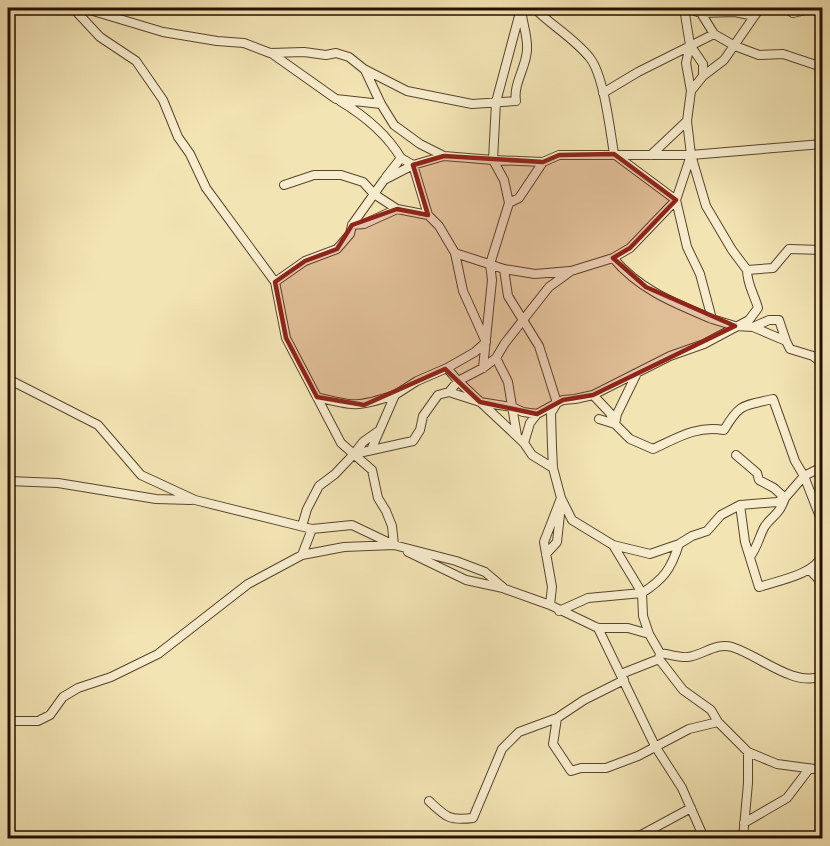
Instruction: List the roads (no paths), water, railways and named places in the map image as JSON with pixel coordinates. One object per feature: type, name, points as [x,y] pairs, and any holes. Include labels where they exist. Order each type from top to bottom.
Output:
[{"type":"street","points":[[73,8],[100,37],[136,61],[163,100],[178,137],[190,154],[206,188],[275,282],[286,338],[341,443],[372,470],[378,498],[392,526],[394,545]]},
{"type":"street","points":[[83,8],[163,32],[244,43],[270,53],[354,109],[378,129],[394,146],[401,158],[413,165],[428,214],[439,226],[455,253],[463,291],[486,342]]},
{"type":"street","points":[[270,53],[304,52],[326,55],[336,53],[349,57],[364,69],[407,91],[472,104],[516,101],[514,94],[523,70],[527,48],[521,8]]},
{"type":"street","points":[[483,368],[492,280],[490,264],[509,203],[504,180],[493,160],[496,102],[521,8]]},
{"type":"street","points":[[534,8],[549,23],[562,31],[591,60],[598,73],[603,93],[614,154],[676,200],[687,247],[700,274],[712,319]]},
{"type":"street","points":[[524,443],[530,423],[537,414],[563,400],[593,395],[670,356],[704,344],[749,320],[758,308],[754,293],[747,283],[747,270],[732,250],[706,206],[691,155],[687,122],[691,91],[686,63],[690,45],[685,8],[701,13],[735,12],[754,16]]},
{"type":"street","points":[[691,91],[703,76],[724,60],[760,8]]},
{"type":"street","points":[[785,8],[793,13],[814,8]]},
{"type":"street","points":[[701,13],[714,34],[735,46],[759,55],[783,54],[822,67]]},
{"type":"street","points":[[603,93],[638,72],[714,34]]},
{"type":"street","points":[[690,45],[703,64],[703,76]]},
{"type":"street","points":[[364,69],[394,125],[420,144],[444,156]]},
{"type":"street","points":[[336,99],[381,104]]},
{"type":"street","points":[[651,154],[687,122]]},
{"type":"street","points":[[384,180],[413,165],[444,156],[543,162],[559,155],[691,155],[822,144]]},
{"type":"street","points":[[455,253],[504,270],[535,274],[571,271],[613,258],[630,248],[676,200],[691,155]]},
{"type":"street","points":[[275,282],[305,261],[337,249],[350,234],[352,225],[401,158]]},
{"type":"street","points":[[509,203],[519,198],[543,162]]},
{"type":"street","points":[[284,185],[314,175],[341,175],[363,182],[374,194],[397,209],[428,214]]},
{"type":"street","points":[[352,225],[364,224],[397,209]]},
{"type":"street","points":[[747,270],[773,268],[789,249],[822,250]]},
{"type":"street","points":[[613,258],[627,275],[646,287],[712,319],[735,326],[753,327],[786,341]]},
{"type":"street","points":[[504,270],[508,296],[539,346],[557,404]]},
{"type":"street","points":[[449,392],[458,381],[483,368],[496,358],[549,287],[571,271]]},
{"type":"street","points":[[753,327],[769,320],[779,320],[790,349],[813,356],[822,363]]},
{"type":"street","points":[[317,397],[348,406],[364,405],[395,395],[417,381],[475,352],[486,342]]},
{"type":"street","points":[[496,358],[508,382],[517,436]]},
{"type":"street","points":[[447,368],[524,443],[532,455],[553,468]]},
{"type":"street","points":[[615,424],[617,414],[637,373]]},
{"type":"street","points":[[8,378],[98,425],[141,475],[195,500],[312,529],[352,525],[466,580],[505,589],[550,605],[598,628],[628,628],[649,634]]},
{"type":"street","points":[[354,454],[413,441],[420,430],[423,416],[438,394],[449,392],[480,402],[512,406],[523,412],[537,414]]},
{"type":"street","points":[[370,450],[395,395]]},
{"type":"street","points":[[593,395],[610,413],[615,424],[630,439],[653,449],[702,429],[724,430],[734,412],[742,405],[773,399],[795,461],[804,476],[822,522]]},
{"type":"street","points":[[557,404],[551,413],[553,468],[561,498],[572,520],[613,545],[650,554],[707,531],[721,515],[740,505],[754,502],[777,502],[785,498]]},
{"type":"street","points":[[599,419],[615,424]]},
{"type":"street","points":[[302,526],[307,509],[319,486],[335,474],[363,442],[379,431]]},
{"type":"street","points":[[736,455],[757,473],[759,480],[774,488],[785,498]]},
{"type":"street","points":[[750,557],[758,547],[765,527],[777,515],[785,498],[804,476],[822,467]]},
{"type":"street","points":[[8,481],[58,483],[156,499],[195,500]]},
{"type":"street","points":[[550,605],[552,587],[544,542],[561,498]]},
{"type":"street","points":[[740,505],[745,542],[759,587],[810,570],[820,563],[822,555]]},
{"type":"street","points":[[302,555],[312,529]]},
{"type":"street","points":[[559,610],[588,598],[642,593],[662,580],[673,563],[679,544]]},
{"type":"street","points":[[8,721],[38,721],[50,715],[63,697],[78,688],[111,677],[158,654],[248,584],[302,555],[344,547],[394,545],[456,561],[485,572],[505,589]]},
{"type":"street","points":[[613,545],[642,593],[643,616],[649,634],[660,656],[683,690],[711,710],[718,722],[748,752],[777,764],[822,770]]},
{"type":"street","points":[[810,570],[822,583]]},
{"type":"street","points":[[598,628],[655,746],[682,788],[704,838]]},
{"type":"street","points":[[429,801],[447,817],[458,820],[473,818],[502,749],[519,732],[557,718],[660,656],[687,657],[724,645],[759,658],[772,668],[803,678],[822,676]]},
{"type":"street","points":[[557,718],[553,744],[571,771],[581,768],[606,768],[638,756],[689,729],[718,722]]},
{"type":"street","points":[[743,838],[748,752]]},
{"type":"street","points":[[744,823],[787,798],[809,769]]},
{"type":"street","points":[[616,838],[641,835],[691,808]]},
{"type":"street","points":[[813,838],[822,832]]}]
